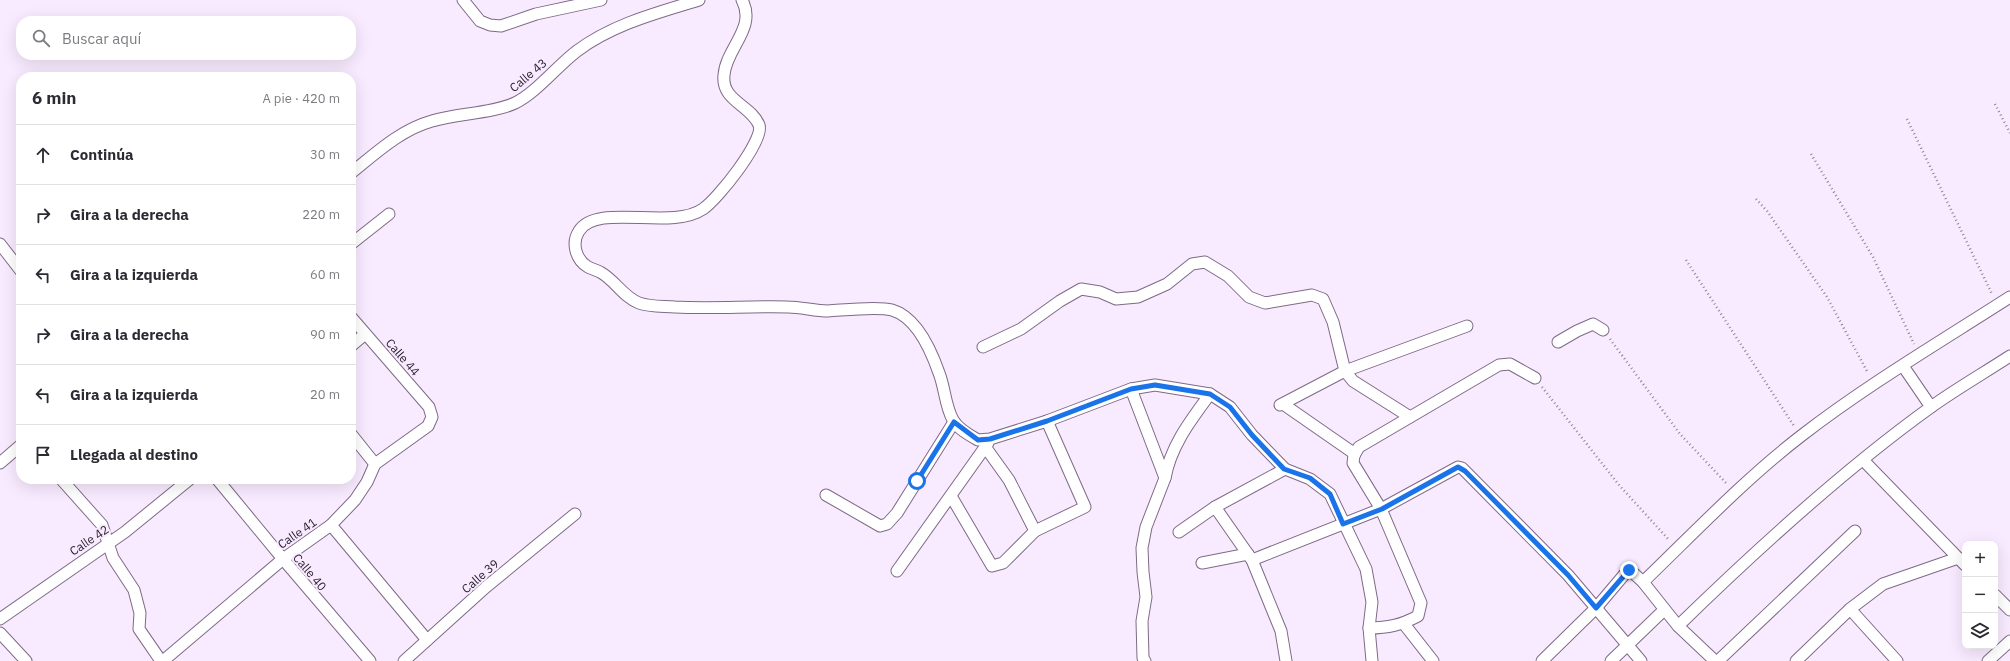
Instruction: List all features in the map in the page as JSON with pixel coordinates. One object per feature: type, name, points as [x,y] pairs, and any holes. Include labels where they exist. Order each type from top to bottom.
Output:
[{"type":"street","points":[[464,0],[480,21],[490,26],[501,26],[536,14],[601,0]]},
{"type":"street","points":[[742,0],[747,11],[746,21],[743,32],[728,57],[723,78],[730,97],[754,117],[759,124],[759,137],[750,152],[719,193],[704,209],[687,216],[667,219],[598,218],[587,222],[578,232],[575,243],[577,255],[588,266],[608,276],[631,298],[648,305],[692,308],[790,306],[824,311],[889,309],[902,314],[913,326],[927,347],[939,372],[949,410],[954,422],[978,440],[988,443],[1035,531]]},
{"type":"street","name":"Calle 43","points":[[356,169],[406,131],[431,121],[513,104],[530,94],[553,71],[598,36],[620,25],[689,1]]},
{"type":"street","points":[[356,240],[388,214]]},
{"type":"street","points":[[0,244],[16,265]]},
{"type":"street","points":[[983,347],[1021,329],[1060,301],[1081,289],[1100,292],[1116,299],[1138,297],[1167,284],[1192,264],[1205,262],[1228,276],[1249,297],[1265,303],[1312,295],[1323,299],[1334,322],[1345,370],[1353,381],[1410,417]]},
{"type":"street","points":[[1643,582],[1736,493],[1800,437],[1874,384],[2010,297]]},
{"type":"street","name":"Calle 44","points":[[356,323],[429,407],[432,417],[428,426],[375,464]]},
{"type":"street","points":[[1558,342],[1593,324],[1603,330]]},
{"type":"street","points":[[1355,454],[1281,405],[1345,370],[1467,326]]},
{"type":"street","points":[[356,342],[365,334]]},
{"type":"street","points":[[1678,626],[1736,569],[1863,460],[1931,407],[2010,356]]},
{"type":"street","points":[[1369,628],[1388,628],[1404,624],[1418,616],[1421,603],[1382,509],[1353,463],[1355,454],[1359,447],[1499,365],[1510,364],[1535,378]]},
{"type":"street","points":[[1903,366],[1931,407]]},
{"type":"street","points":[[897,571],[988,443],[1131,389],[1155,385],[1210,394],[1230,407],[1252,435],[1284,469],[1310,478],[1330,494],[1343,524],[1366,569],[1372,602],[1369,628],[1372,661]]},
{"type":"street","points":[[1131,389],[1165,478]]},
{"type":"street","points":[[1145,661],[1143,658],[1142,621],[1146,597],[1142,548],[1146,527],[1165,478],[1168,460],[1186,426],[1210,394]]},
{"type":"street","points":[[951,496],[992,566],[1003,563],[1035,531],[1085,507],[1047,421]]},
{"type":"street","points":[[826,494],[880,526],[887,524],[896,513],[954,422]]},
{"type":"street","points":[[356,440],[375,464]]},
{"type":"street","points":[[0,463],[16,449]]},
{"type":"street","points":[[1796,661],[1850,609],[1883,584],[1962,562],[1863,460]]},
{"type":"street","name":"Calle 41","points":[[162,661],[283,559],[332,525],[355,500],[368,482],[375,464]]},
{"type":"street","points":[[1202,563],[1250,557],[1343,524],[1382,509],[1458,467],[1462,468],[1568,575],[1641,661]]},
{"type":"street","points":[[1179,532],[1215,507],[1284,469]]},
{"type":"street","points":[[65,484],[102,525],[113,558],[134,590],[140,613],[139,629],[162,661]]},
{"type":"street","name":"Calle 42","points":[[0,619],[125,532],[184,484]]},
{"type":"street","name":"Calle 40","points":[[221,484],[370,661]]},
{"type":"street","points":[[1215,507],[1250,557],[1280,631],[1286,661]]},
{"type":"street","name":"Calle 39","points":[[404,661],[486,587],[575,514]]},
{"type":"street","points":[[332,525],[427,640]]},
{"type":"street","points":[[1718,661],[1855,531]]},
{"type":"street","points":[[1542,661],[1596,608],[1629,570],[1643,582],[1678,626],[1715,661]]},
{"type":"street","points":[[1998,597],[2008,605]]},
{"type":"street","points":[[1850,609],[1897,661]]},
{"type":"street","points":[[1611,661],[1664,610]]},
{"type":"street","points":[[1404,624],[1433,661]]},
{"type":"street","points":[[0,633],[26,661]]},
{"type":"street","points":[[1988,661],[2010,641]]},
{"type":"path","points":[[1995,104],[2010,133]]},
{"type":"path","points":[[1907,119],[1997,305]]},
{"type":"path","points":[[1811,154],[1873,257],[1919,356]]},
{"type":"path","points":[[1756,199],[1767,212],[1827,297],[1874,384]]},
{"type":"path","points":[[1686,260],[1800,437]]},
{"type":"path","points":[[1603,330],[1680,434],[1736,493]]},
{"type":"path","points":[[1535,378],[1619,485],[1678,549]]},
{"type":"route","points":[[917,481],[954,422],[978,440],[990,439],[1047,421],[1072,410],[1131,389],[1155,385],[1210,394],[1230,407],[1252,435],[1284,469],[1310,478],[1322,486],[1330,494],[1343,524],[1382,509],[1458,467],[1462,468],[1568,575],[1596,608],[1618,580],[1629,570]]}]
